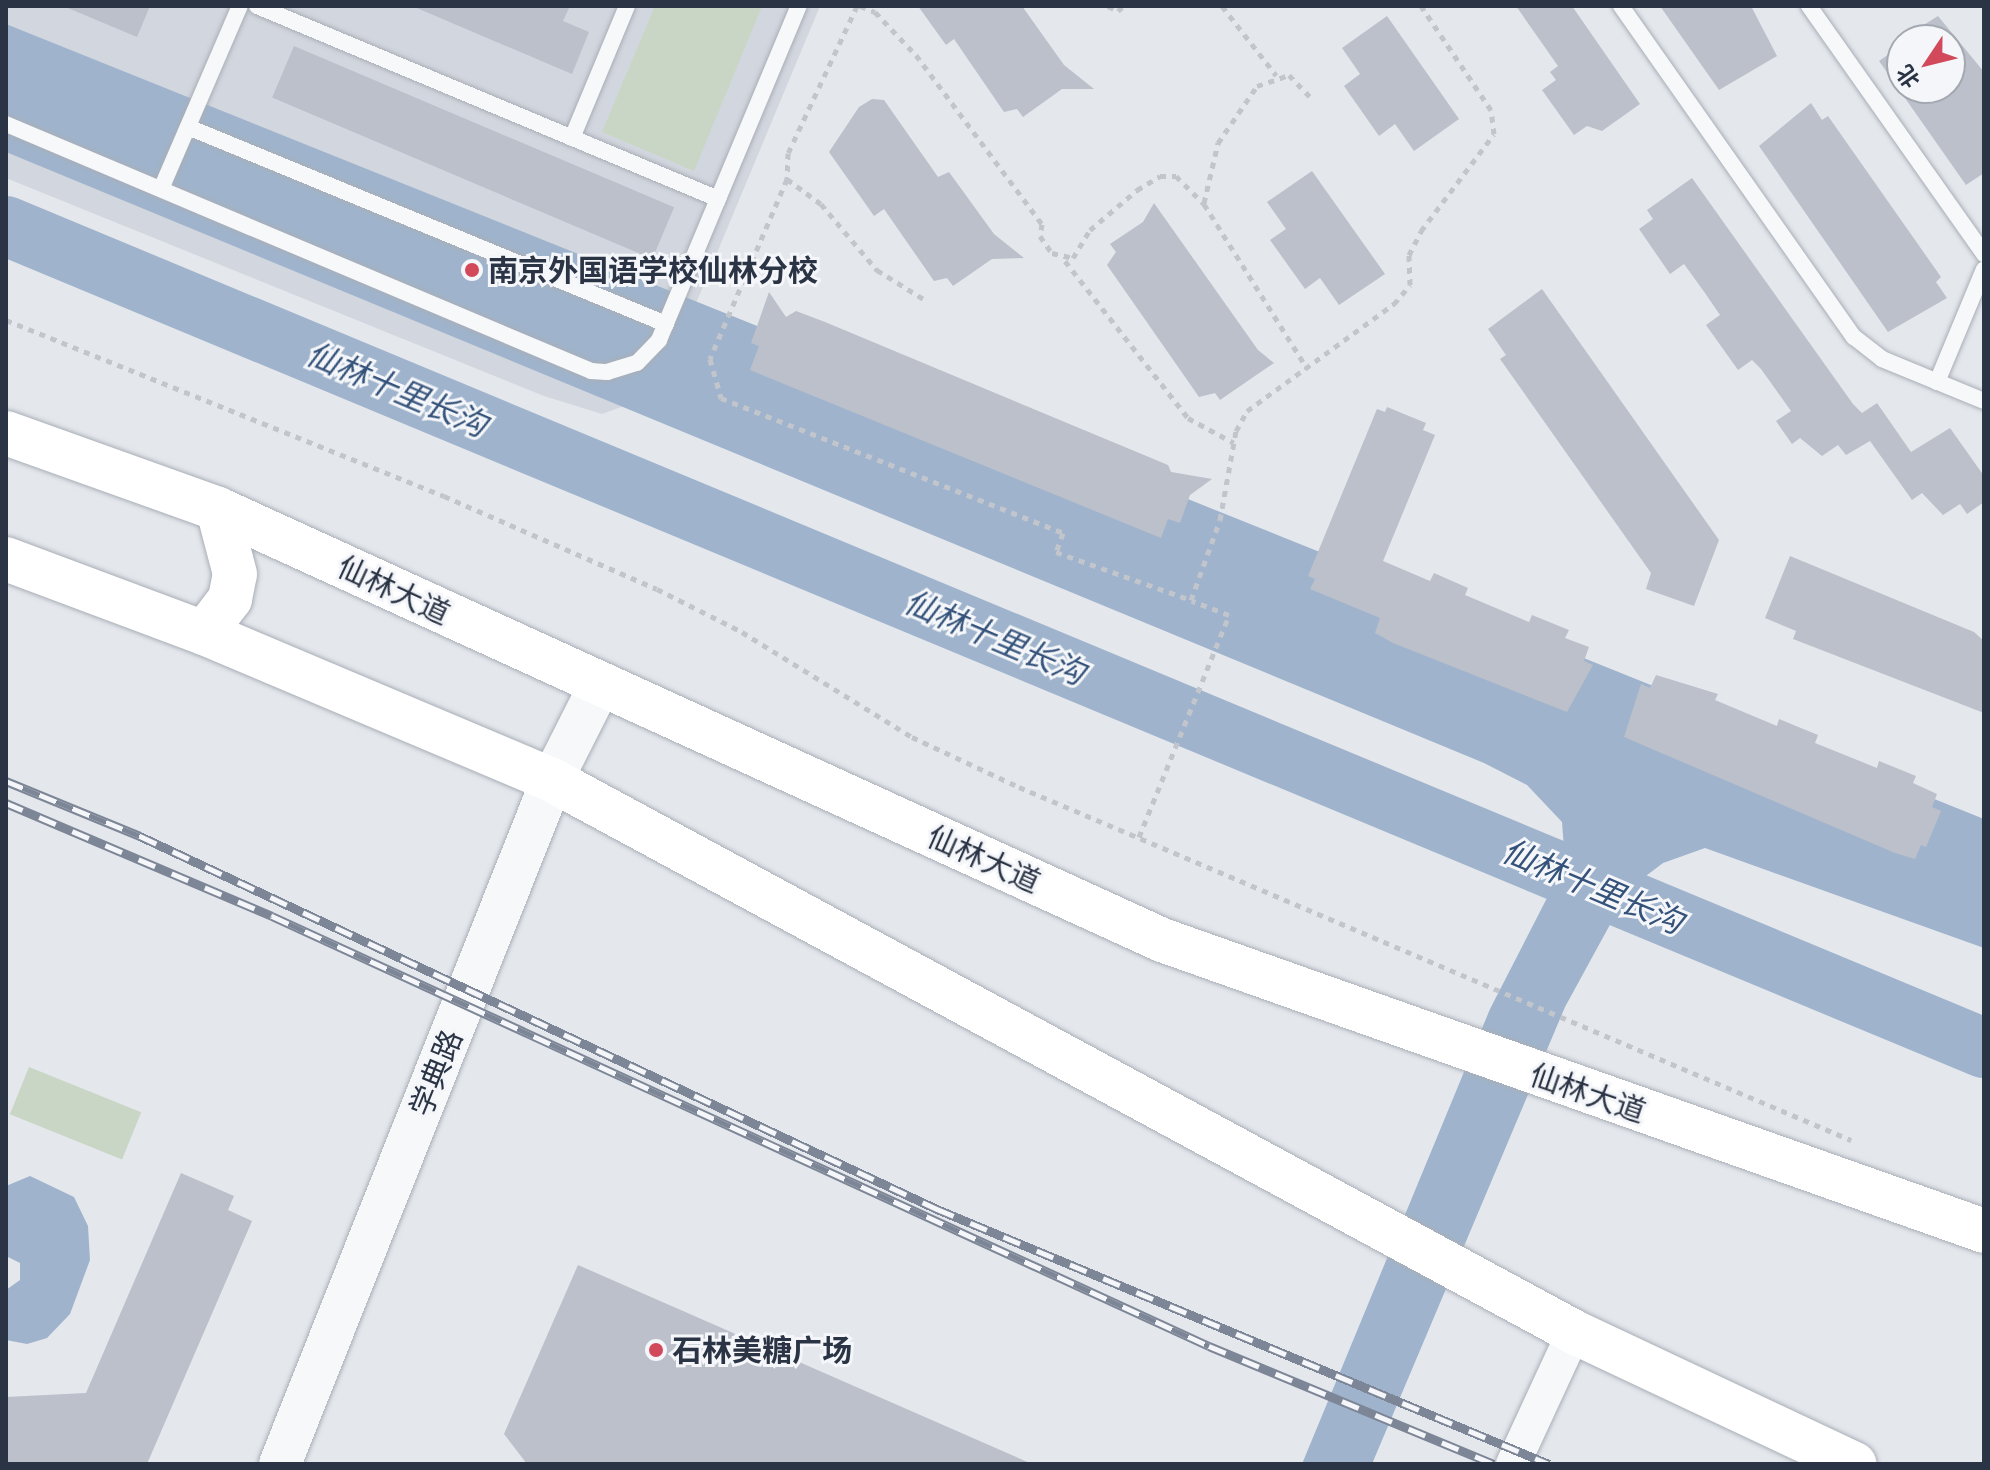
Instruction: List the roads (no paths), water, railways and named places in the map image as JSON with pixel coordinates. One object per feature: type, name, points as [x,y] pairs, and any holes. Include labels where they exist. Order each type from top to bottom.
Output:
[{"type":"main road","name":"仙林大道","points":[[6,433],[218,509],[1162,940],[1984,1231]]},
{"type":"main road","points":[[204,633],[230,599],[235,574],[218,509]]},
{"type":"main road","points":[[6,559],[204,633],[552,780],[1574,1332],[1854,1464]]},
{"type":"street","name":"学典路","points":[[280,1464],[552,780],[600,685]]},
{"type":"street","points":[[1513,1464],[1574,1332]]},
{"type":"lane","points":[[161,189],[240,6]]},
{"type":"lane","points":[[257,6],[718,199]]},
{"type":"lane","points":[[572,138],[627,6]]},
{"type":"lane","points":[[6,124],[591,371],[637,363],[666,324],[799,6]]},
{"type":"lane","points":[[1621,6],[1842,323],[1882,359],[1984,401]]},
{"type":"lane","points":[[1809,6],[1984,254]]},
{"type":"lane","points":[[188,127],[666,324]]},
{"type":"lane","points":[[1937,382],[1984,269]]},
{"type":"water","points":[[6,24],[1984,819],[1984,948],[1705,848],[1663,863],[1630,888],[1565,1007],[1372,1464],[1302,1464],[1490,1009],[1565,863],[1562,822],[1527,785],[1484,763],[6,152]]},
{"type":"water","points":[[30,1176],[74,1197],[88,1226],[90,1260],[70,1314],[47,1338],[27,1344],[6,1340],[6,1290],[20,1280],[20,1263],[6,1256],[6,1186]]},
{"type":"waterway","name":"仙林十里长沟","points":[[6,226],[1984,1048]]},
{"type":"railway","points":[[6,781],[140,836],[937,1209],[1549,1464]]},
{"type":"railway","points":[[6,803],[272,916],[1209,1346],[1494,1464]]},
{"type":"place","name":"南京外国语学校仙林分校","points":[[472,270]]},
{"type":"place","name":"石林美糖广场","points":[[656,1350]]}]
